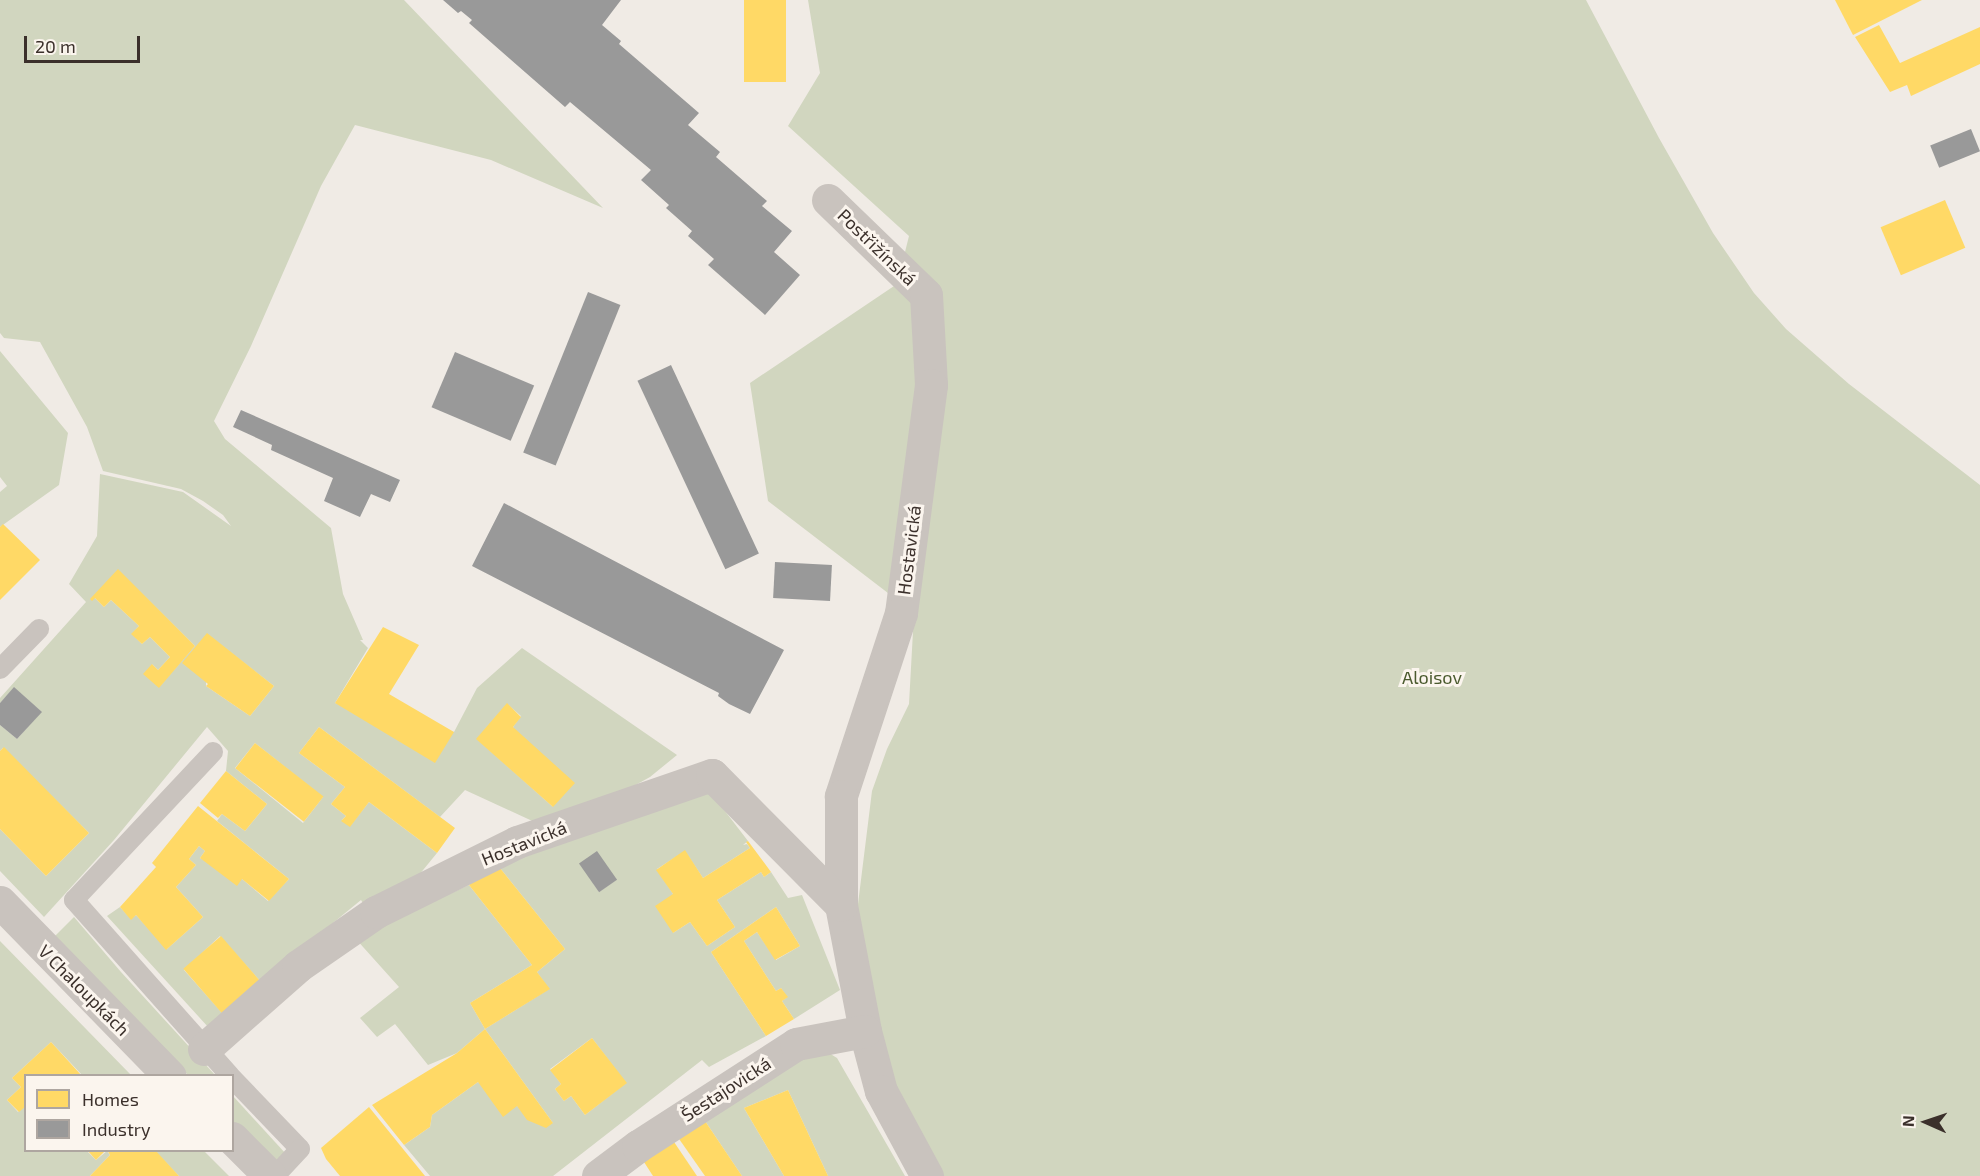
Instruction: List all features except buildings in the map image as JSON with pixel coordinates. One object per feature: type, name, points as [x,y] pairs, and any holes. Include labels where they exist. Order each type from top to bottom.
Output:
[{"type":"street","name":"Postřižínská","points":[[828,200],[926,295]]},
{"type":"street","name":"Hostavická","points":[[926,295],[931,385],[901,613],[842,796],[841,905],[865,1030],[881,1091],[927,1176]]},
{"type":"street","name":"Hostavická","points":[[204,1049],[298,966],[376,912],[517,842],[712,775],[841,905]]},
{"type":"street","name":"V Chaloupkách","points":[[0,903],[168,1074]]},
{"type":"street","name":"Šestajovická","points":[[598,1176],[638,1146],[796,1044],[865,1030]]},
{"type":"street","points":[[234,1140],[270,1176]]},
{"type":"lane","points":[[0,669],[39,629]]},
{"type":"lane","points":[[213,752],[74,900],[228,1074]]},
{"type":"lane","points":[[234,1080],[300,1149],[275,1176]]},
{"type":"green space","points":[[0,0],[404,0],[603,208],[491,160],[355,125],[321,186],[251,346],[214,421],[225,439],[331,528],[343,594],[363,640],[360,640],[368,648],[335,703],[454,732],[477,688],[522,648],[677,755],[650,777],[578,817],[541,825],[465,790],[440,817],[319,727],[299,753],[345,787],[331,804],[346,816],[342,820],[350,826],[369,802],[437,853],[419,875],[366,908],[361,900],[261,982],[220,936],[184,970],[224,1015],[209,1028],[107,916],[120,907],[131,919],[136,915],[167,949],[203,917],[176,887],[196,865],[189,859],[199,846],[205,851],[200,858],[242,879],[268,901],[289,879],[217,821],[222,814],[245,831],[267,804],[226,771],[228,751],[207,727],[114,840],[44,917],[0,871],[0,829],[46,876],[89,833],[3,748],[0,751],[0,725],[17,739],[41,712],[14,688],[0,703],[0,698],[86,602],[69,584],[97,536],[100,474],[183,492],[231,526],[223,515],[181,489],[103,471],[87,427],[40,342],[4,338],[0,333]],"holes":[[[118,570],[195,646],[159,687],[152,664],[158,670],[170,657],[150,637],[142,644],[132,634],[139,626],[111,600],[104,607],[95,598]],[[207,634],[274,686],[250,716],[206,686]],[[507,704],[521,716],[513,727],[553,807],[477,739]],[[255,743],[323,797],[303,823],[235,768]]]},
{"type":"green space","name":"Aloisov","points":[[808,0],[1586,0],[1659,138],[1713,233],[1754,293],[1786,329],[1849,384],[1980,485],[1980,1176],[944,1176],[885,1069],[857,912],[872,791],[887,749],[909,704],[914,613],[768,501],[750,383],[897,284],[909,236],[788,126],[820,73]]},
{"type":"green space","points":[[0,351],[68,433],[59,485],[0,527],[0,492],[7,486],[0,477]]},
{"type":"green space","points":[[708,789],[748,841],[743,845],[747,844],[750,848],[703,878],[685,851],[657,869],[673,894],[673,933],[690,922],[707,946],[735,927],[717,900],[761,872],[764,877],[771,872],[788,898],[802,895],[840,990],[794,1019],[782,1001],[787,997],[781,988],[776,991],[744,941],[757,932],[776,960],[800,946],[776,907],[711,952],[766,1036],[709,1067],[702,1060],[553,1176],[430,1176],[404,1145],[430,1127],[432,1115],[478,1082],[517,1106],[553,1123],[485,1029],[549,989],[537,972],[565,949],[496,863]],"holes":[[[580,863],[616,880],[599,892]],[[592,1038],[626,1083],[585,1115],[571,1096],[564,1101],[555,1089],[561,1084],[550,1069]]]},
{"type":"green space","points":[[469,885],[532,965],[470,1003],[485,1029],[457,1053],[428,1065],[395,1024],[377,1037],[360,1018],[399,987],[355,938]]},
{"type":"green space","points":[[74,917],[214,1074],[187,1074],[54,937]]},
{"type":"green space","points":[[0,941],[130,1074],[81,1074],[51,1042],[12,1078],[21,1087],[7,1100],[18,1112],[24,1107],[24,1152],[88,1152],[96,1160],[106,1152],[110,1155],[90,1176],[0,1176]]},
{"type":"green space","points":[[824,1050],[837,1058],[905,1176],[828,1176],[788,1090],[744,1108],[784,1176],[742,1176],[703,1118],[790,1055]]},
{"type":"green space","points":[[234,1097],[286,1154],[274,1165],[234,1123]]},
{"type":"green space","points":[[156,1152],[205,1152],[229,1176],[179,1176]]}]
